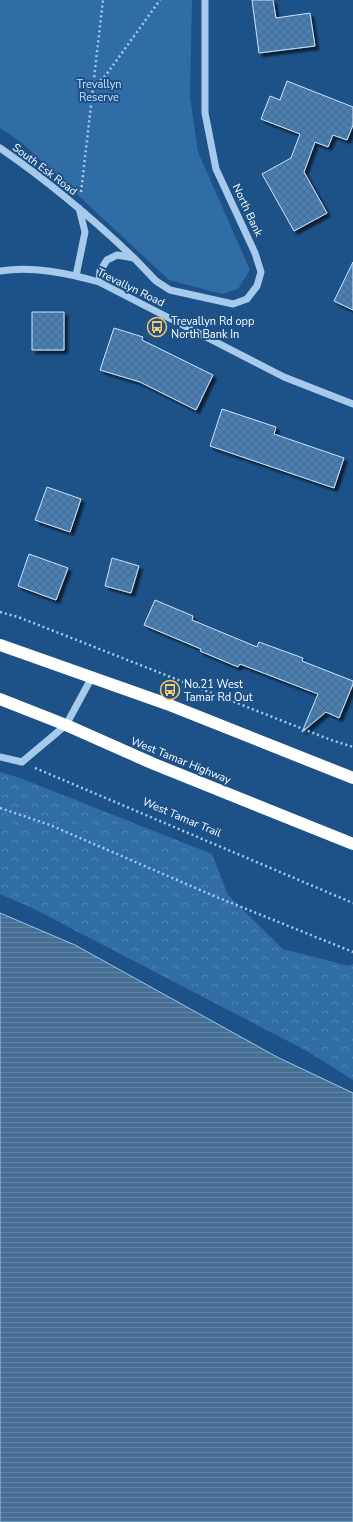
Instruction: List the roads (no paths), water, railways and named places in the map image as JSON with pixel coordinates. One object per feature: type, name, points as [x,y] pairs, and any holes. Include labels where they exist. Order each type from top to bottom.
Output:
[{"type":"highway","points":[[0,645],[208,720],[353,778]]},
{"type":"highway","name":"West Tamar Highway","points":[[0,699],[154,764],[353,844]]},
{"type":"street","name":"North Bank","points":[[78,208],[101,226],[156,281],[170,290],[233,304],[247,299],[257,286],[261,272],[255,253],[216,169],[205,113],[205,0]]},
{"type":"street","name":"South Esk Road","points":[[0,148],[78,208],[85,232],[76,276]]},
{"type":"street","points":[[99,282],[100,271],[107,260],[117,255],[134,258]]},
{"type":"street","name":"Trevallyn Road","points":[[0,271],[31,270],[76,276],[99,282],[284,376],[353,404]]},
{"type":"street","points":[[0,757],[22,762],[66,726],[92,677]]},
{"type":"place","name":"Trevallyn Rd opp North Bank In","points":[[157,327]]},
{"type":"place","name":"No.21 West Tamar Rd Out","points":[[170,690]]},
{"type":"park label","name":"Trevallyn Reserve","points":[[99,90]]}]
